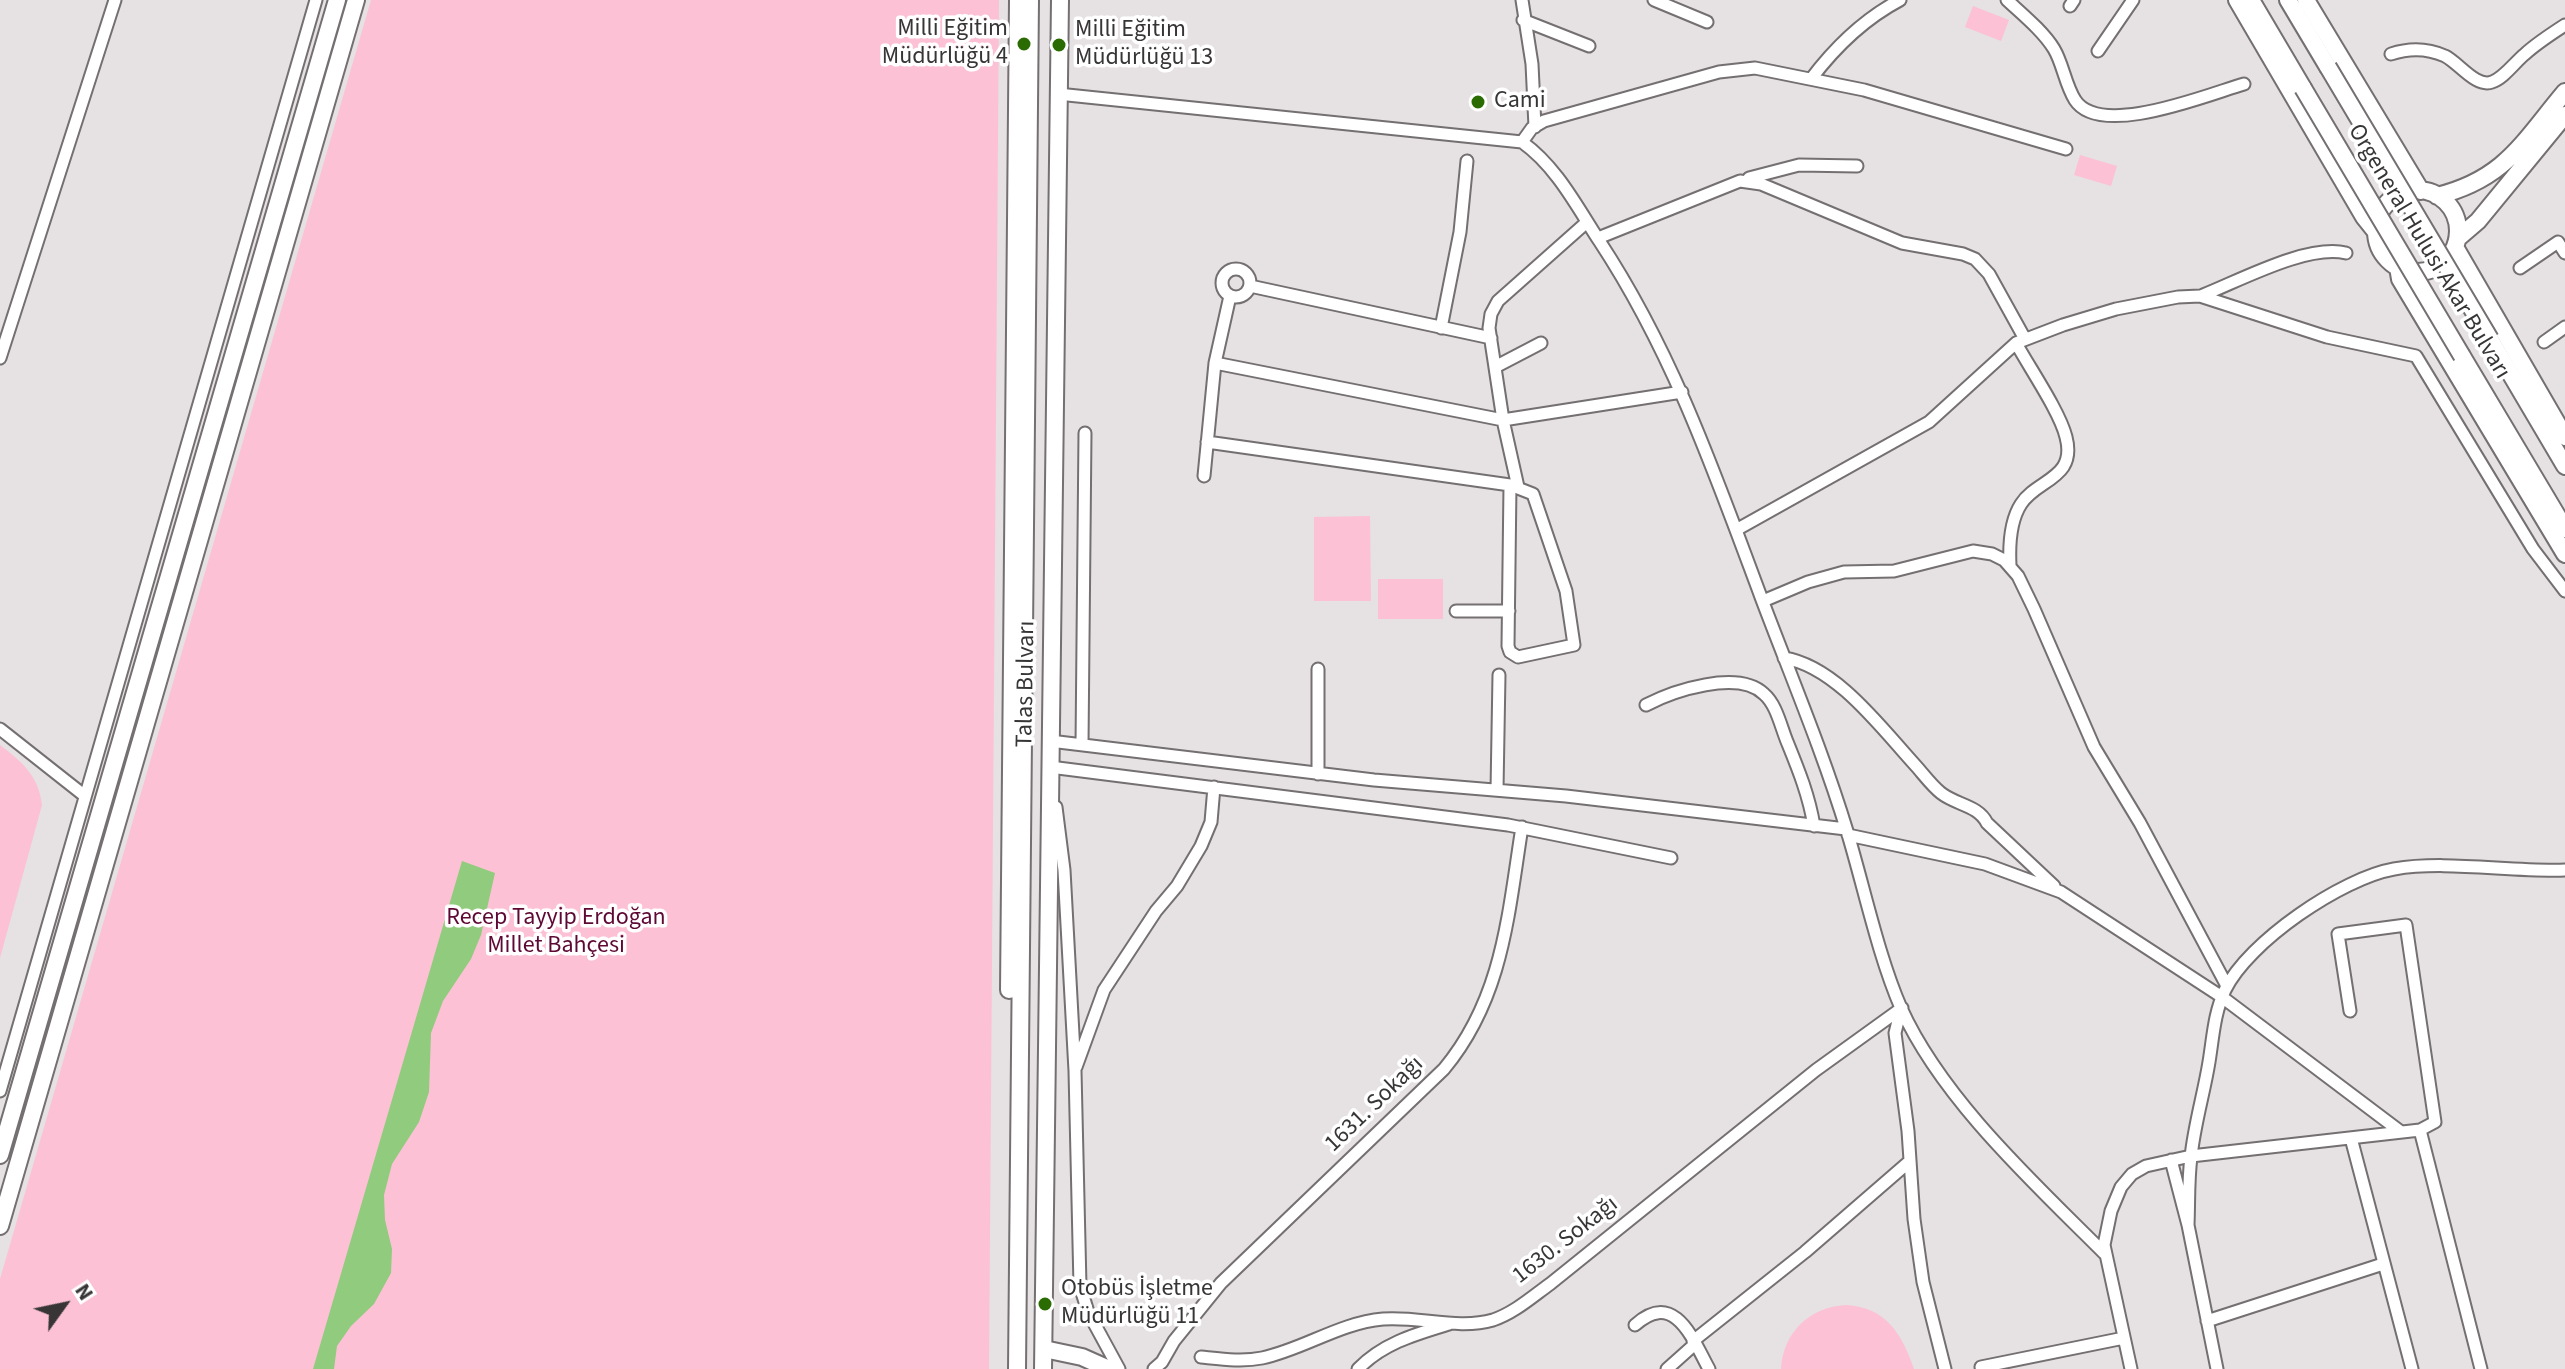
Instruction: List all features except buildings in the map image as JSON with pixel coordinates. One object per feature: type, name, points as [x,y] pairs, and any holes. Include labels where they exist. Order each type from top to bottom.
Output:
[{"type":"main road","points":[[0,1155],[337,0]]},
{"type":"main road","points":[[0,1226],[356,0]]},
{"type":"main road","points":[[1006,1369],[1018,0]]},
{"type":"main road","name":"Talas Bulvarı","points":[[1017,1369],[1030,0]]},
{"type":"main road","name":"Talas Bulvarı","points":[[1043,1369],[1060,0]]},
{"type":"main road","points":[[2237,0],[2351,196],[2376,232],[2385,256],[2398,267],[2414,272],[2431,270],[2445,261],[2456,243],[2478,221],[2565,115]]},
{"type":"main road","name":"Orgeneral Hulusi Akar Bulvarı","points":[[2251,0],[2565,529]]},
{"type":"main road","name":"Orgeneral Hulusi Akar Bulvarı","points":[[2288,0],[2565,466]]},
{"type":"main road","points":[[2306,0],[2429,193],[2454,214],[2456,243],[2565,437]]},
{"type":"main road","points":[[2376,232],[2380,215],[2389,201],[2404,193],[2470,187],[2499,169],[2565,92]]},
{"type":"main road","points":[[2398,267],[2400,279],[2565,554]]},
{"type":"main road","points":[[1044,1349],[1091,1360],[1109,1369]]},
{"type":"street","points":[[0,358],[115,0]]},
{"type":"street","points":[[0,1091],[316,0]]},
{"type":"street","points":[[1522,0],[1532,64],[1535,127]]},
{"type":"street","points":[[1654,0],[1707,22]]},
{"type":"street","points":[[1811,79],[1861,25],[1900,0]]},
{"type":"street","points":[[2007,0],[2053,48],[2074,97],[2091,112],[2120,116],[2139,114],[2244,84]]},
{"type":"street","points":[[2098,51],[2133,0]]},
{"type":"street","points":[[1523,20],[1589,46]]},
{"type":"street","points":[[2391,54],[2415,49],[2433,52],[2451,59],[2481,82],[2489,83],[2540,41],[2565,25]]},
{"type":"street","points":[[1522,142],[1544,121],[1731,69],[1767,69],[1864,90],[2066,149]]},
{"type":"street","points":[[1058,94],[1522,142],[1551,169],[1651,324],[1682,392],[1763,601],[1847,832],[1902,1008],[1939,1072],[2005,1154],[2104,1253]]},
{"type":"street","points":[[1441,328],[1460,232],[1467,161]]},
{"type":"street","points":[[1598,238],[1740,181],[1799,165],[1857,166]]},
{"type":"street","points":[[1740,181],[1770,186],[1902,243],[1963,254],[1975,259],[1989,274],[2062,425],[2068,449],[2060,471],[2025,499],[2018,509],[2010,539],[2010,565],[2034,609],[2094,747],[2140,823],[2224,992]]},
{"type":"street","points":[[1207,442],[1514,486],[1533,494],[1566,591],[1574,645],[1515,656],[1509,649],[1514,486],[1489,321],[1498,301],[1587,222]]},
{"type":"street","points":[[2520,268],[2558,242],[2565,253]]},
{"type":"street","points":[[1736,530],[1929,422],[2020,341],[2116,309],[2200,296],[2305,255],[2325,251],[2346,253]]},
{"type":"street","points":[[1204,476],[1215,363],[1230,296],[1222,284],[1224,275],[1232,270],[1246,273],[1250,286]]},
{"type":"street","points":[[1250,286],[1491,338]]},
{"type":"street","points":[[1230,296],[1243,296],[1250,286]]},
{"type":"street","points":[[2200,296],[2327,337],[2416,356],[2533,549],[2565,591]]},
{"type":"street","points":[[2544,342],[2565,327]]},
{"type":"street","points":[[1495,367],[1541,343]]},
{"type":"street","points":[[1215,363],[1503,420],[1682,392]]},
{"type":"street","points":[[1082,745],[1085,433]]},
{"type":"street","points":[[1763,601],[1808,582],[1844,572],[1894,571],[1973,551],[1992,554],[2010,565]]},
{"type":"street","points":[[1456,611],[1509,611]]},
{"type":"street","points":[[1784,658],[1804,663],[1823,674],[1864,710],[1941,794],[1980,813],[2061,892]]},
{"type":"street","points":[[1318,669],[1318,774]]},
{"type":"street","points":[[1497,790],[1499,675]]},
{"type":"street","points":[[1646,705],[1705,685],[1746,685],[1764,693],[1772,704],[1810,798],[1814,826]]},
{"type":"street","points":[[0,729],[85,796]]},
{"type":"street","points":[[1050,741],[1318,774],[1566,796],[1814,826],[1985,864],[2061,892],[2224,992],[2401,1132]]},
{"type":"street","points":[[1119,1369],[1088,1312],[1079,1273],[1075,1071],[1064,870],[1050,767],[1522,827],[1671,858]]},
{"type":"street","points":[[1075,1071],[1104,990],[1156,911],[1177,886],[1201,846],[1211,822],[1214,787]]},
{"type":"street","name":"1631. Sokağı","points":[[1159,1367],[1174,1341],[1217,1287],[1444,1069],[1467,1039],[1485,1005],[1500,962],[1522,827]]},
{"type":"street","points":[[2188,1225],[2191,1156],[2216,1014],[2224,992],[2245,962],[2300,914],[2328,894],[2362,878],[2394,869],[2422,866],[2565,870]]},
{"type":"street","points":[[2131,1369],[2104,1253],[2105,1229],[2121,1187],[2139,1169],[2191,1156],[2420,1130],[2435,1122],[2406,925],[2338,934],[2350,1011]]},
{"type":"street","points":[[1902,1008],[1895,1033],[1921,1267],[1945,1369]]},
{"type":"street","name":"1630. Sokağı","points":[[1201,1357],[1244,1361],[1264,1358],[1344,1326],[1373,1320],[1410,1318],[1485,1322],[1514,1310],[1816,1070],[1902,1008]]},
{"type":"street","points":[[2420,1130],[2481,1369]]},
{"type":"street","points":[[2351,1138],[2412,1369]]},
{"type":"street","points":[[2171,1160],[2188,1225],[2217,1369]]},
{"type":"street","points":[[1667,1369],[1694,1342],[1910,1161]]},
{"type":"street","points":[[2207,1321],[2383,1264]]},
{"type":"street","points":[[1635,1325],[1650,1315],[1671,1314],[1683,1323],[1709,1369]]},
{"type":"street","points":[[1358,1369],[1372,1355],[1405,1338],[1453,1322]]},
{"type":"street","points":[[1091,1360],[1101,1337]]},
{"type":"street","points":[[1981,1367],[2124,1338]]},
{"type":"green space","name":"Recep Tayyip Erdoğan Millet Bahçesi","points":[[371,0],[999,0],[989,1369],[0,1369],[0,1279]]},
{"type":"green space","points":[[1973,6],[2009,20],[2001,41],[1965,27]]},
{"type":"green space","points":[[2080,155],[2117,166],[2111,186],[2074,175]]},
{"type":"green space","points":[[1370,516],[1371,601],[1314,601],[1314,517]]},
{"type":"green space","points":[[1378,579],[1443,579],[1443,619],[1378,619]]},
{"type":"green space","points":[[0,745],[28,770],[37,786],[42,805],[0,958]]},
{"type":"green space","points":[[1846,1305],[1872,1311],[1882,1317],[1898,1334],[1914,1369],[1781,1369],[1787,1344],[1800,1324],[1821,1311]]},
{"type":"shaded area","points":[[462,861],[495,873],[481,935],[471,959],[443,1001],[431,1033],[429,1092],[419,1122],[392,1164],[384,1195],[385,1220],[392,1249],[391,1273],[374,1304],[351,1326],[337,1346],[334,1369],[313,1369]]},
{"type":"place","name":"Milli Eğitim Müdürlüğü 4","points":[[1024,44]]},
{"type":"place","name":"Milli Eğitim Müdürlüğü 13","points":[[1059,45]]},
{"type":"place","name":"Cami","points":[[1478,102]]},
{"type":"place","name":"Otobüs İşletme Müdürlüğü 11","points":[[1045,1304]]}]
